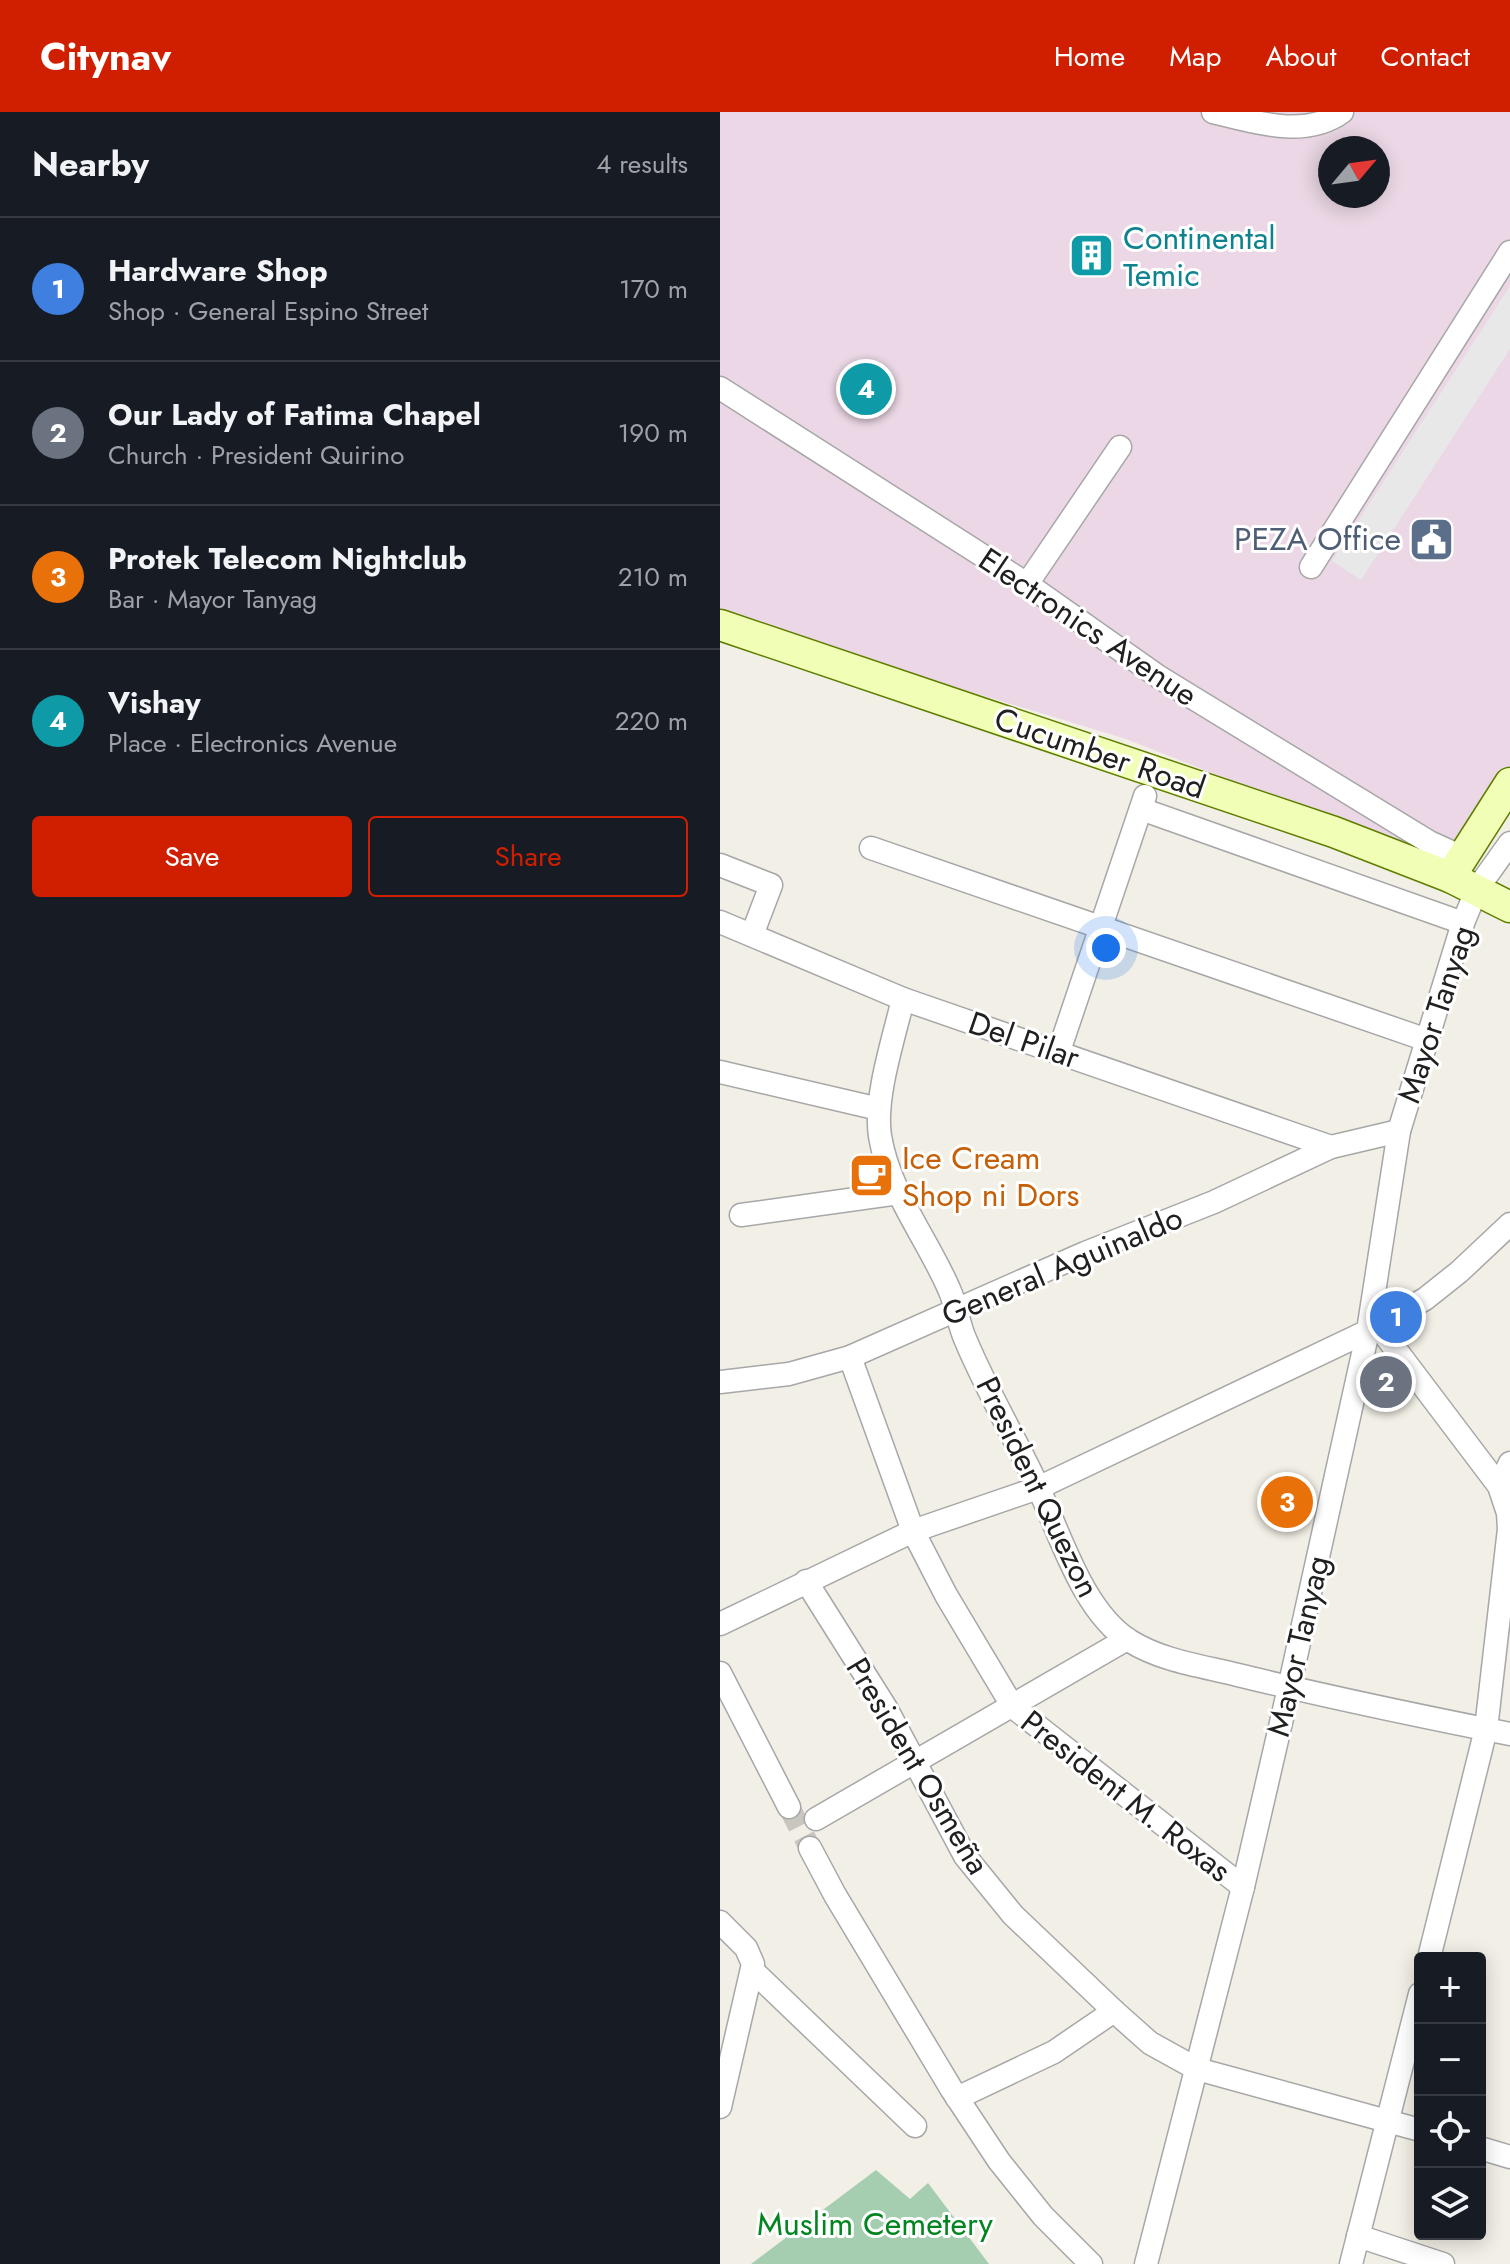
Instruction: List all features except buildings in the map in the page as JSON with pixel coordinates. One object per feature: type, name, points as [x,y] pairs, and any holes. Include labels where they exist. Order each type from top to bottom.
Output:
[{"type":"main road","name":"Cucumber Road","points":[[720,625],[1463,874],[1510,907]]},
{"type":"main road","points":[[1463,874],[1510,783]]},
{"type":"street","points":[[1213,112],[1293,128],[1332,120],[1342,112]]},
{"type":"street","points":[[1311,567],[1510,252]]},
{"type":"street","name":"Electronics Avenue","points":[[720,388],[1027,584],[1159,677],[1429,842],[1463,874]]},
{"type":"street","points":[[1027,584],[1120,447]]},
{"type":"street","points":[[1059,1051],[1143,802],[1463,923]]},
{"type":"street","name":"Mayor Tanyag","points":[[1146,2264],[1243,1887],[1373,1328],[1399,1131],[1463,923],[1463,874],[1510,843]]},
{"type":"street","points":[[871,848],[1427,1040]]},
{"type":"street","points":[[720,865],[771,885],[752,935]]},
{"type":"street","name":"Del Pilar","points":[[720,922],[903,999],[1331,1147]]},
{"type":"street","name":"President Quezon","points":[[903,999],[879,1109],[885,1157],[899,1193],[942,1273],[967,1344],[1081,1581],[1098,1607],[1127,1639],[1168,1658],[1289,1688],[1510,1734]]},
{"type":"street","points":[[720,1072],[879,1109]]},
{"type":"street","name":"General Aguinaldo","points":[[720,1382],[789,1374],[850,1357],[1085,1253],[1214,1202],[1331,1147],[1399,1131]]},
{"type":"street","points":[[741,1215],[899,1193]]},
{"type":"street","points":[[720,1624],[913,1531],[1038,1488],[1373,1328],[1441,1286],[1510,1224]]},
{"type":"street","points":[[1373,1328],[1499,1486],[1508,1513],[1509,1529],[1486,1729],[1430,1952]]},
{"type":"street","name":"President M. Roxas","points":[[850,1357],[913,1531],[946,1595],[1013,1707],[1243,1887]]},
{"type":"street","points":[[1499,1486],[1510,1463]]},
{"type":"street","name":"President Osmeña","points":[[806,1581],[886,1708],[965,1856],[1013,1915],[1114,2011],[1150,2043],[1197,2069],[1414,2128]]},
{"type":"street","points":[[816,1819],[1127,1639]]},
{"type":"street","points":[[720,1673],[789,1807]]},
{"type":"street","points":[[810,1848],[957,2098],[1043,2216],[1091,2264]]},
{"type":"street","points":[[720,1922],[750,1952],[752,1970],[720,2107]]},
{"type":"street","points":[[752,1970],[915,2126]]},
{"type":"street","points":[[957,2098],[1054,2052],[1114,2011]]},
{"type":"street","points":[[1351,2264],[1414,2018]]},
{"type":"street","points":[[1486,2150],[1510,2157]]},
{"type":"street","points":[[1358,2236],[1443,2264]]},
{"type":"shaded area","points":[[720,112],[1510,112],[1510,800],[1465,868],[1428,858],[1126,739],[807,642],[720,610]]},
{"type":"shaded area","points":[[1510,286],[1510,349],[1361,580],[1332,561]]},
{"type":"green space","name":"Muslim Cemetery","points":[[876,2170],[910,2199],[928,2183],[989,2264],[751,2264]]},
{"type":"tunnel","points":[[789,1807],[810,1848]]},
{"type":"place","name":"Continental Temic","points":[[1092,256]]},
{"type":"place","name":"Vishay","points":[[866,389]]},
{"type":"place","name":"PEZA Office","points":[[1432,539]]},
{"type":"place","name":"Ice Cream Shop ni Dors","points":[[871,1176]]},
{"type":"place","name":"Hardware Shop","points":[[1396,1317]]},
{"type":"place","name":"Our Lady of Fatima Chapel","points":[[1386,1382]]},
{"type":"place","name":"Protek Telecom Nightclub","points":[[1287,1502]]}]
